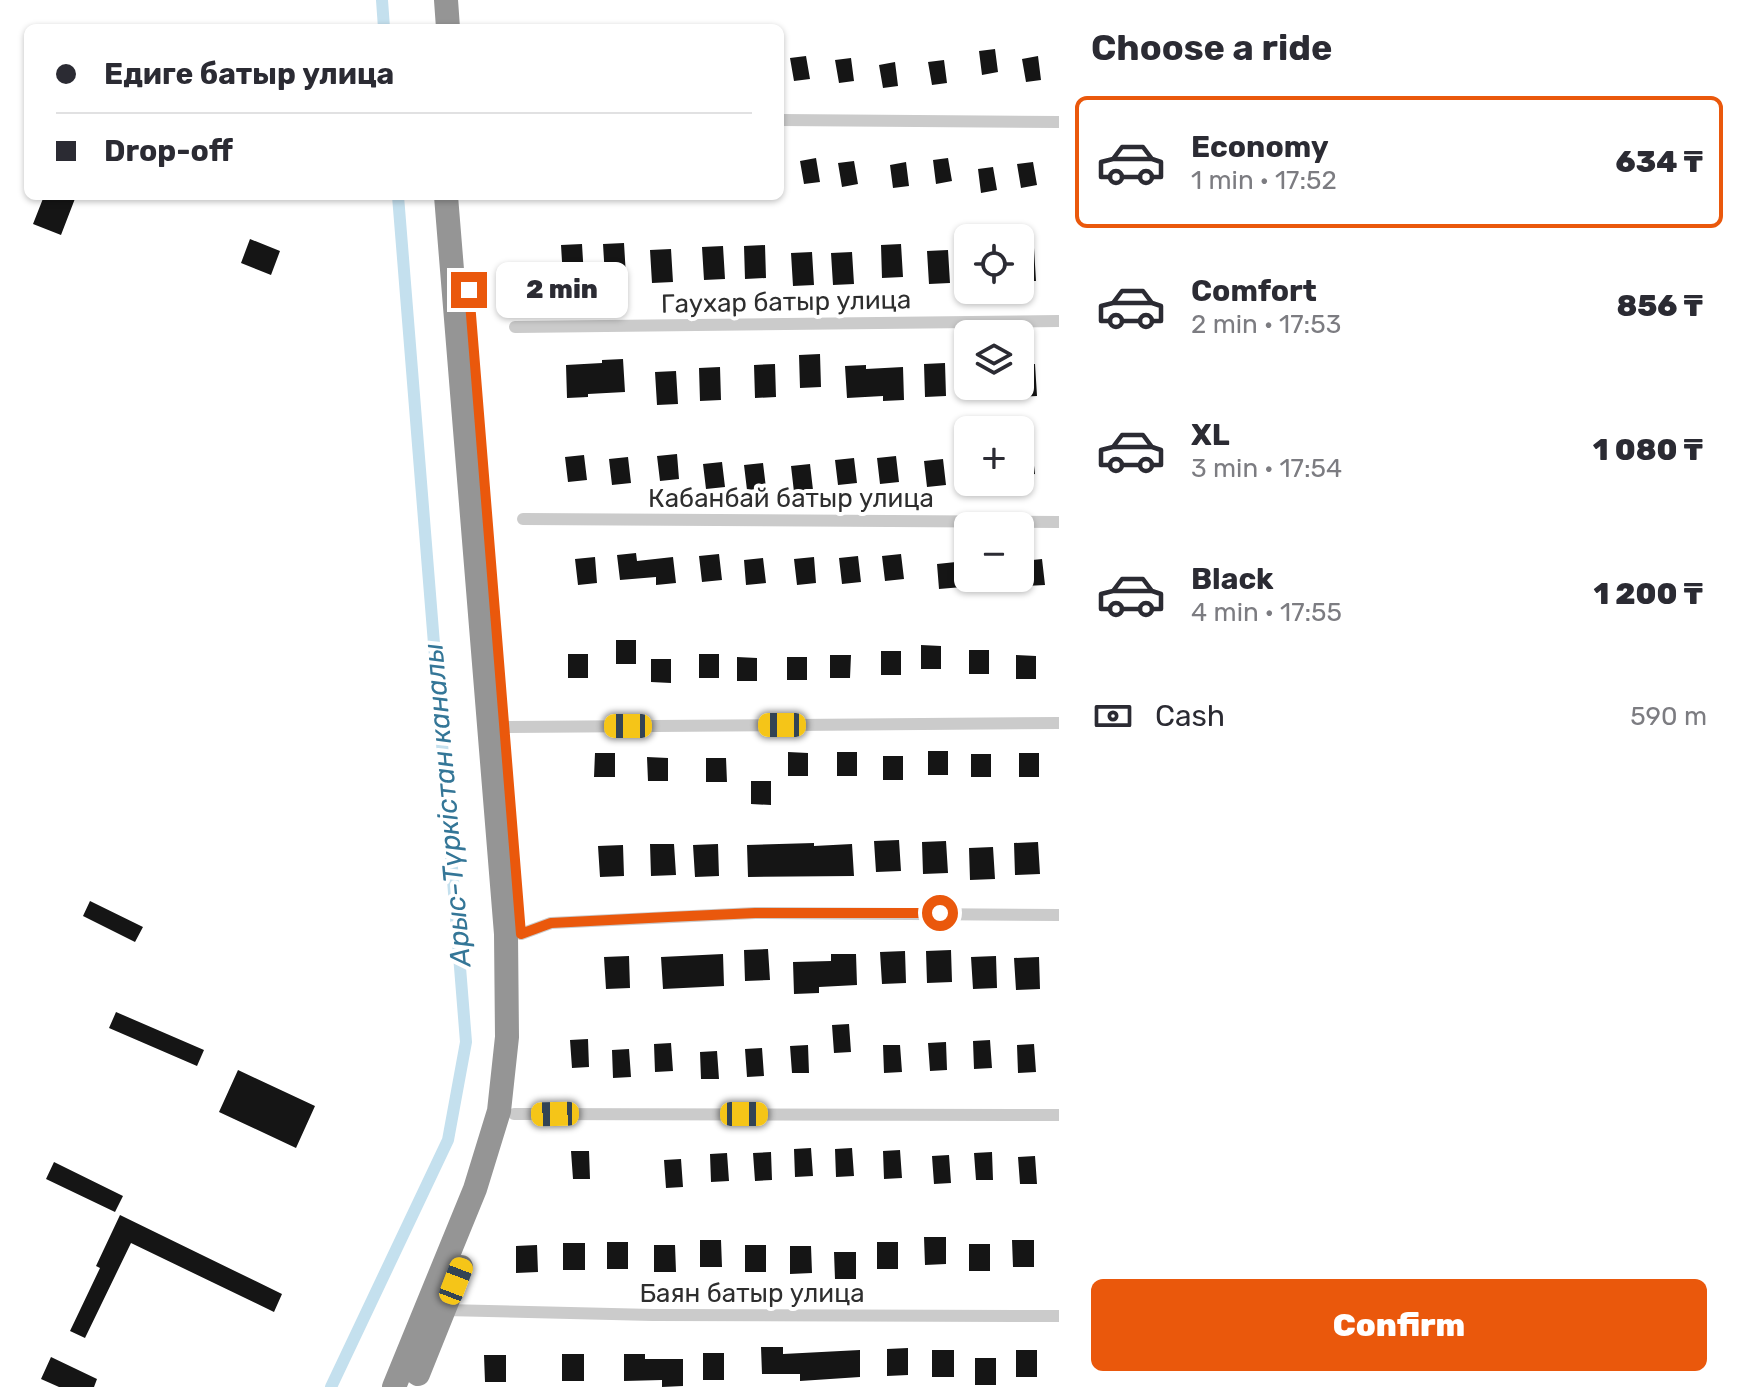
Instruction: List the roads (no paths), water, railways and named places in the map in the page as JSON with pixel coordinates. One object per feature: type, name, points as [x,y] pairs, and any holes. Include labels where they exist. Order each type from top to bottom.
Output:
[{"type":"highway","points":[[430,0],[433,24]]},
{"type":"highway","points":[[446,0],[448,24]]},
{"type":"highway","points":[[394,1387],[475,1189],[499,1111],[507,1037],[506,934],[446,200]]},
{"type":"highway","points":[[412,1387],[489,1194],[514,1114],[522,1037],[521,934],[461,200]]},
{"type":"street","points":[[784,120],[1059,122]]},
{"type":"street","name":"Гаухар батыр улица","points":[[515,327],[1059,321]]},
{"type":"street","name":"Кабанбай батыр улица","points":[[523,519],[1059,522]]},
{"type":"street","points":[[504,727],[1059,723]]},
{"type":"street","points":[[521,934],[551,923],[755,913],[1059,915]]},
{"type":"street","points":[[514,1114],[1059,1115]]},
{"type":"street","name":"Баян батыр улица","points":[[445,1310],[653,1315],[1059,1316]]},
{"type":"waterway","name":"Арыс-Түркістан каналы","points":[[382,0],[384,24]]},
{"type":"waterway","name":"Арыс-Түркістан каналы","points":[[331,1387],[448,1140],[466,1042],[398,200]]}]
